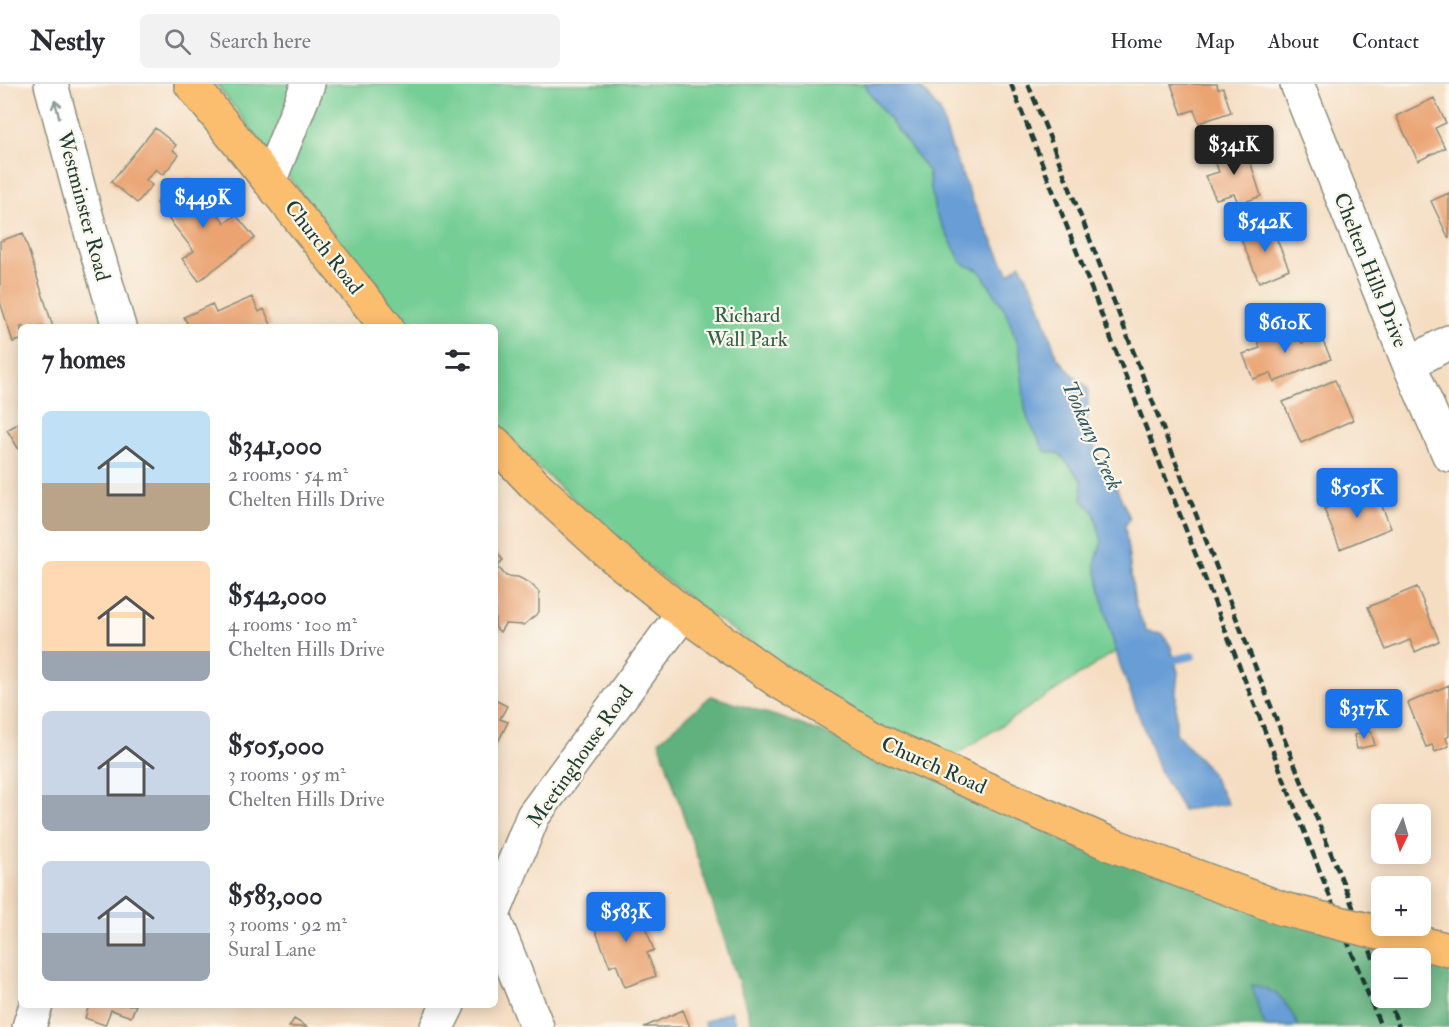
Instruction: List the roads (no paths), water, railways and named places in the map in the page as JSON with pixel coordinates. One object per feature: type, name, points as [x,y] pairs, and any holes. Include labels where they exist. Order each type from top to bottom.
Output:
[{"type":"main road","name":"Church Road","points":[[191,84],[270,179],[385,324]]},
{"type":"main road","name":"Church Road","points":[[498,446],[534,484],[610,554],[683,613],[778,681],[879,741],[1110,844],[1283,909],[1449,950]]},
{"type":"street","name":"Westminster Road","points":[[51,84],[118,324]]},
{"type":"street","points":[[270,179],[308,84]]},
{"type":"street","name":"Chelten Hills Drive","points":[[1297,84],[1409,364],[1449,455]]},
{"type":"street","points":[[1409,364],[1449,342]]},
{"type":"street","name":"Meetinghouse Road","points":[[498,902],[533,816],[683,613]]},
{"type":"street","points":[[498,930],[537,1027]]},
{"type":"street","points":[[29,1027],[35,1008]]},
{"type":"street","points":[[437,1027],[446,1008]]},
{"type":"water","points":[[865,84],[918,84],[940,111],[953,152],[974,204],[1009,274],[1020,264],[1037,297],[1057,357],[1088,388],[1087,427],[1108,481],[1116,487],[1130,518],[1125,526],[1135,605],[1147,632],[1163,634],[1171,647],[1178,672],[1176,733],[1207,767],[1228,804],[1183,810],[1160,772],[1120,665],[1108,624],[1095,563],[1102,542],[1094,512],[1082,500],[1082,481],[1060,454],[1045,451],[1028,420],[1019,346],[1005,310],[980,271],[962,263],[935,212],[928,171]]},
{"type":"water","points":[[1252,985],[1277,994],[1286,1004],[1299,1027],[1266,1027]]},
{"type":"water","points":[[731,1011],[737,1027],[706,1027],[704,1022]]},
{"type":"waterway","points":[[1163,662],[1192,656]]},
{"type":"railway","points":[[1011,84],[1381,1027]]},
{"type":"railway","points":[[1028,84],[1264,690],[1371,953]]},
{"type":"railway","points":[[1392,1008],[1399,1027]]},
{"type":"park label","name":"Richard Wall Park","points":[[747,327]]},
{"type":"water label","name":"Tookany Creek","points":[[1093,435]]}]
